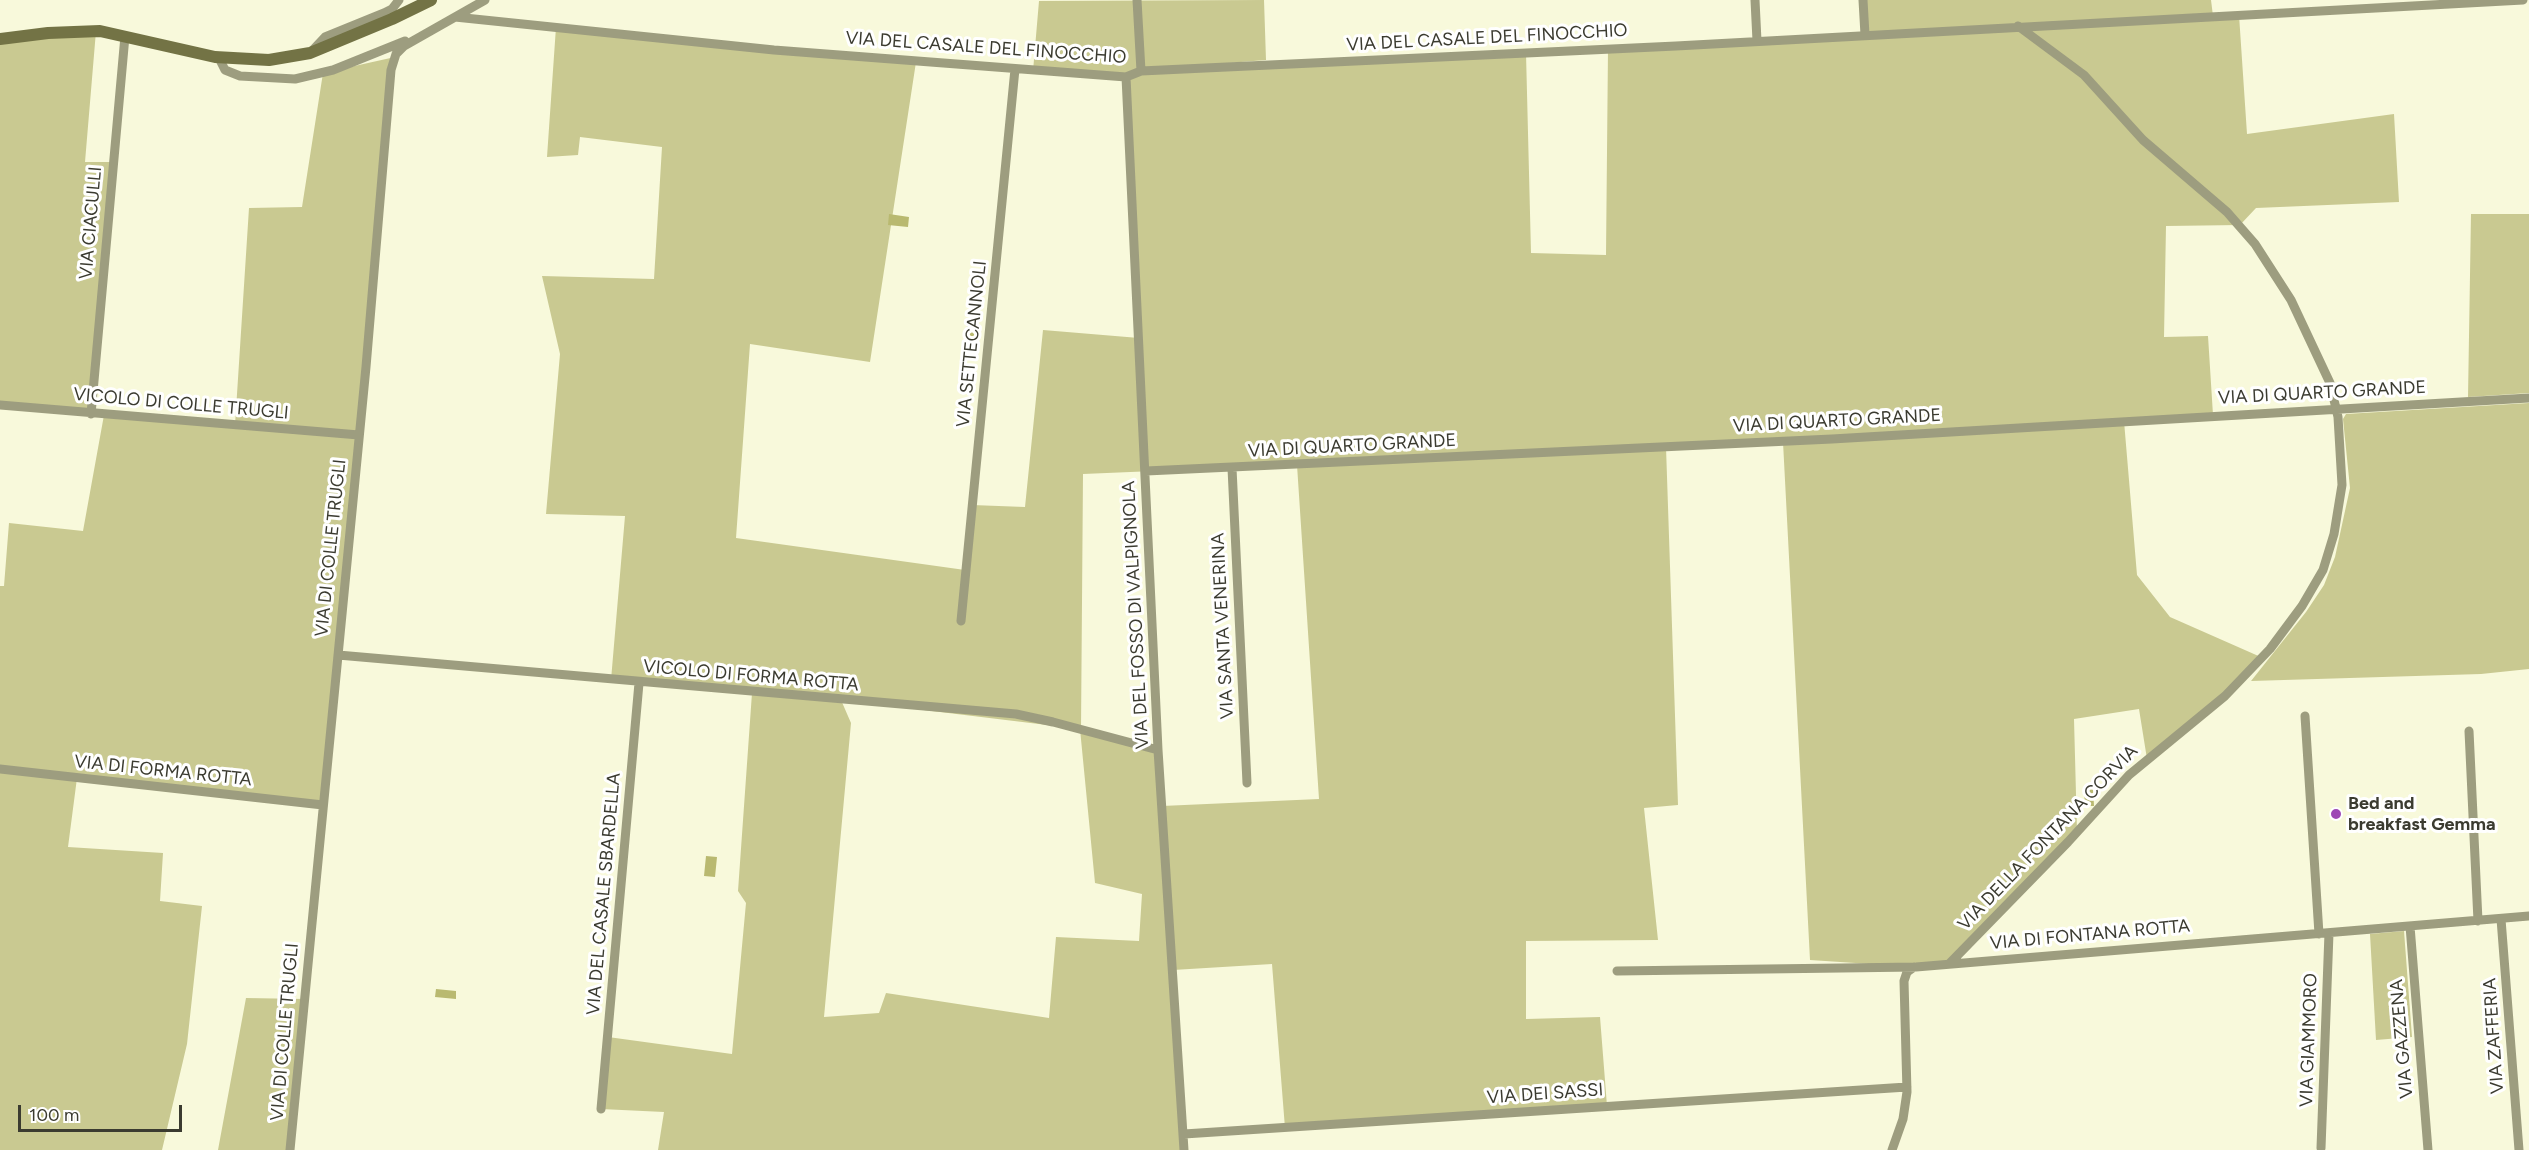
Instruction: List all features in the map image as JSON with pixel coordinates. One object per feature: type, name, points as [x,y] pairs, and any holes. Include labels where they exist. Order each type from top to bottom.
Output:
[{"type":"main road","points":[[0,39],[84,31],[125,36],[219,58],[269,60],[310,53],[431,0]]},
{"type":"street","points":[[310,53],[325,36],[384,13],[392,9],[399,0]]},
{"type":"street","name":"VIA DI COLLE TRUGLI","points":[[290,1150],[359,435],[391,70],[399,51],[427,32],[485,0]]},
{"type":"street","points":[[1137,0],[1141,71]]},
{"type":"street","points":[[1755,0],[1757,41]]},
{"type":"street","points":[[1863,0],[1865,35]]},
{"type":"street","points":[[2313,0],[2313,11]]},
{"type":"street","name":"VIA DEL CASALE DEL FINOCCHIO","points":[[455,17],[783,51],[1126,77],[1141,71],[2523,0]]},
{"type":"street","name":"VIA DELLA FONTANA CORVIA","points":[[1950,963],[2068,842],[2129,775],[2241,682],[2292,620],[2323,570],[2337,517],[2343,469],[2337,408],[2323,364],[2276,275],[2246,231],[2143,140],[2081,72],[2042,46],[2018,26]]},
{"type":"street","points":[[219,58],[223,67],[231,73],[256,78],[294,79],[345,66],[427,32]]},
{"type":"street","name":"VIA CIACULLI","points":[[91,414],[125,36]]},
{"type":"street","name":"VIA SETTECANNOLI","points":[[961,621],[1015,69]]},
{"type":"street","name":"VIA DEL FOSSO DI VALPIGNOLA","points":[[1126,77],[1158,750],[1184,1150]]},
{"type":"street","name":"VIA DI QUARTO GRANDE","points":[[1146,471],[1822,439],[2529,398]]},
{"type":"street","name":"VICOLO DI COLLE TRUGLI","points":[[0,405],[359,435]]},
{"type":"street","name":"VIA SANTA VENERINA","points":[[1232,468],[1247,783]]},
{"type":"street","name":"VICOLO DI FORMA ROTTA","points":[[338,655],[1016,714],[1158,750]]},
{"type":"street","name":"VIA DEL CASALE SBARDELLA","points":[[601,1109],[639,683]]},
{"type":"street","name":"VIA GIAMMORO","points":[[2305,716],[2324,933],[2321,1148]]},
{"type":"street","points":[[2469,731],[2478,921]]},
{"type":"street","name":"VIA DI FORMA ROTTA","points":[[0,770],[323,805]]},
{"type":"street","name":"VIA DI FONTANA ROTTA","points":[[1617,971],[1916,967],[2529,916]]},
{"type":"street","name":"VIA ZAFFERIA","points":[[2501,919],[2519,1150]]},
{"type":"street","name":"VIA GAZZENA","points":[[2410,926],[2428,1150]]},
{"type":"street","points":[[1892,1150],[1903,1119],[1907,1087],[1904,981],[1907,972],[1916,967]]},
{"type":"street","name":"VIA DEI SASSI","points":[[1184,1134],[1907,1087]]},
{"type":"green space","points":[[1264,0],[1266,60],[1228,63],[1526,53],[1531,253],[1606,255],[1608,49],[1864,35],[1863,0],[2211,0],[2213,16],[2239,15],[2247,134],[2394,114],[2399,202],[2256,208],[2240,225],[2166,226],[2164,337],[2208,336],[2213,415],[2124,421],[2137,575],[2170,617],[2263,658],[2147,759],[2139,709],[2074,719],[2077,832],[1950,963],[1916,967],[1810,960],[1783,442],[1666,447],[1678,805],[1644,808],[1658,940],[1526,941],[1526,1019],[1600,1017],[1607,1106],[1285,1128],[1272,964],[1173,970],[1184,1150],[658,1150],[664,1112],[601,1109],[608,1037],[732,1054],[746,903],[738,891],[752,693],[611,680],[625,516],[546,514],[560,354],[542,276],[654,279],[662,147],[580,137],[578,155],[547,157],[556,27],[916,62],[870,362],[750,344],[736,538],[965,570],[972,505],[1025,507],[1043,330],[1139,338],[1126,78],[1033,71],[1039,1]],"holes":[[[1297,465],[1319,799],[1162,806],[1158,750],[1081,729],[1083,474]],[[841,700],[1080,729],[1095,883],[1142,894],[1139,941],[1056,937],[1049,1018],[886,993],[879,1013],[824,1017],[851,723]]]},
{"type":"green space","points":[[96,31],[85,162],[113,162],[91,414],[0,405],[0,39]]},
{"type":"green space","points":[[395,57],[323,805],[77,778],[68,847],[163,853],[160,901],[202,906],[187,1044],[162,1150],[0,1150],[0,586],[4,586],[9,523],[83,531],[104,415],[235,425],[249,208],[302,207],[323,73]]},
{"type":"green space","points":[[2471,214],[2529,214],[2529,393],[2468,397]]},
{"type":"green space","points":[[2529,403],[2529,669],[2481,674],[2251,681],[2306,612],[2324,585],[2335,557],[2350,488],[2343,419],[2346,414]]},
{"type":"green space","points":[[2404,931],[2412,1037],[2376,1040],[2370,934]]},
{"type":"green space","points":[[246,998],[304,999],[290,1150],[218,1150]]},
{"type":"shaded area","points":[[889,214],[909,217],[908,227],[888,225]]},
{"type":"shaded area","points":[[967,324],[977,324],[976,347],[966,347]]},
{"type":"shaded area","points":[[2093,789],[2094,806],[2085,806],[2084,790]]},
{"type":"shaded area","points":[[706,856],[717,857],[715,877],[704,876]]},
{"type":"shaded area","points":[[436,989],[456,991],[456,999],[435,997]]},
{"type":"place","name":"Bed and breakfast Gemma","points":[[2336,814]]}]
